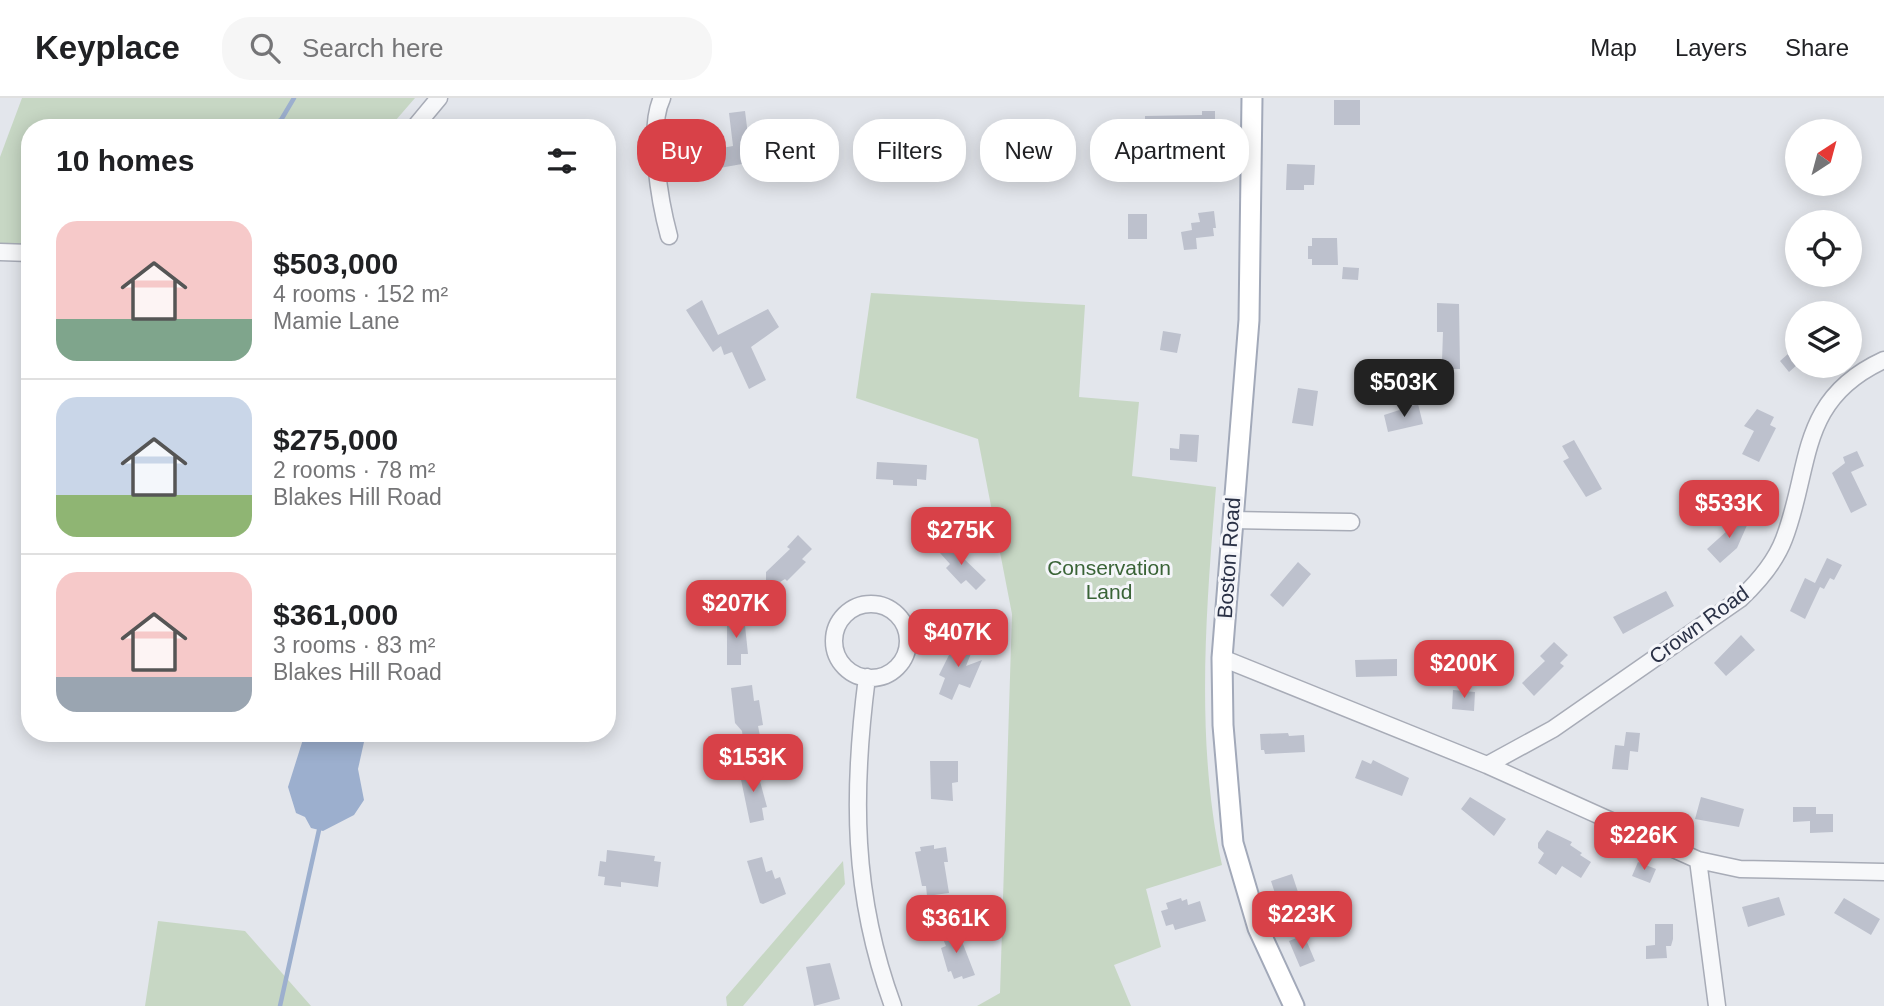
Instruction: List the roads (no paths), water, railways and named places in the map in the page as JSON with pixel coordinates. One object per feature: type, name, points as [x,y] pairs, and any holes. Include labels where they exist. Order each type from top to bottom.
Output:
[{"type":"main road","name":"Boston Road","points":[[1252,98],[1249,320],[1222,658],[1226,791],[1233,843],[1258,928],[1294,1006]]},
{"type":"street","points":[[422,119],[439,98]]},
{"type":"street","points":[[662,98],[656,136],[660,204],[669,236]]},
{"type":"street","points":[[0,251],[21,252]]},
{"type":"street","name":"Crown Road","points":[[1487,765],[1553,730],[1740,599],[1761,579],[1784,539],[1805,451],[1819,418],[1862,370],[1884,360]]},
{"type":"street","points":[[1232,520],[1351,522]]},
{"type":"street","points":[[864,604],[876,604],[888,608],[902,621],[908,645],[896,667],[880,676],[867,677],[856,674],[842,664],[836,653],[834,636],[840,620],[848,612],[864,604]]},
{"type":"street","points":[[1222,658],[1487,765],[1698,860],[1740,869],[1884,872]]},
{"type":"street","points":[[867,677],[856,771],[858,848],[876,954],[893,1006]]},
{"type":"street","points":[[1698,860],[1717,1006]]},
{"type":"water","points":[[302,742],[364,742],[358,769],[364,800],[354,815],[323,831],[311,828],[305,817],[296,813],[288,787]]},
{"type":"waterway","points":[[282,119],[294,98]]},
{"type":"waterway","points":[[280,1006],[319,830]]},
{"type":"park label","name":"Conservation Land","points":[[1109,580]]}]
